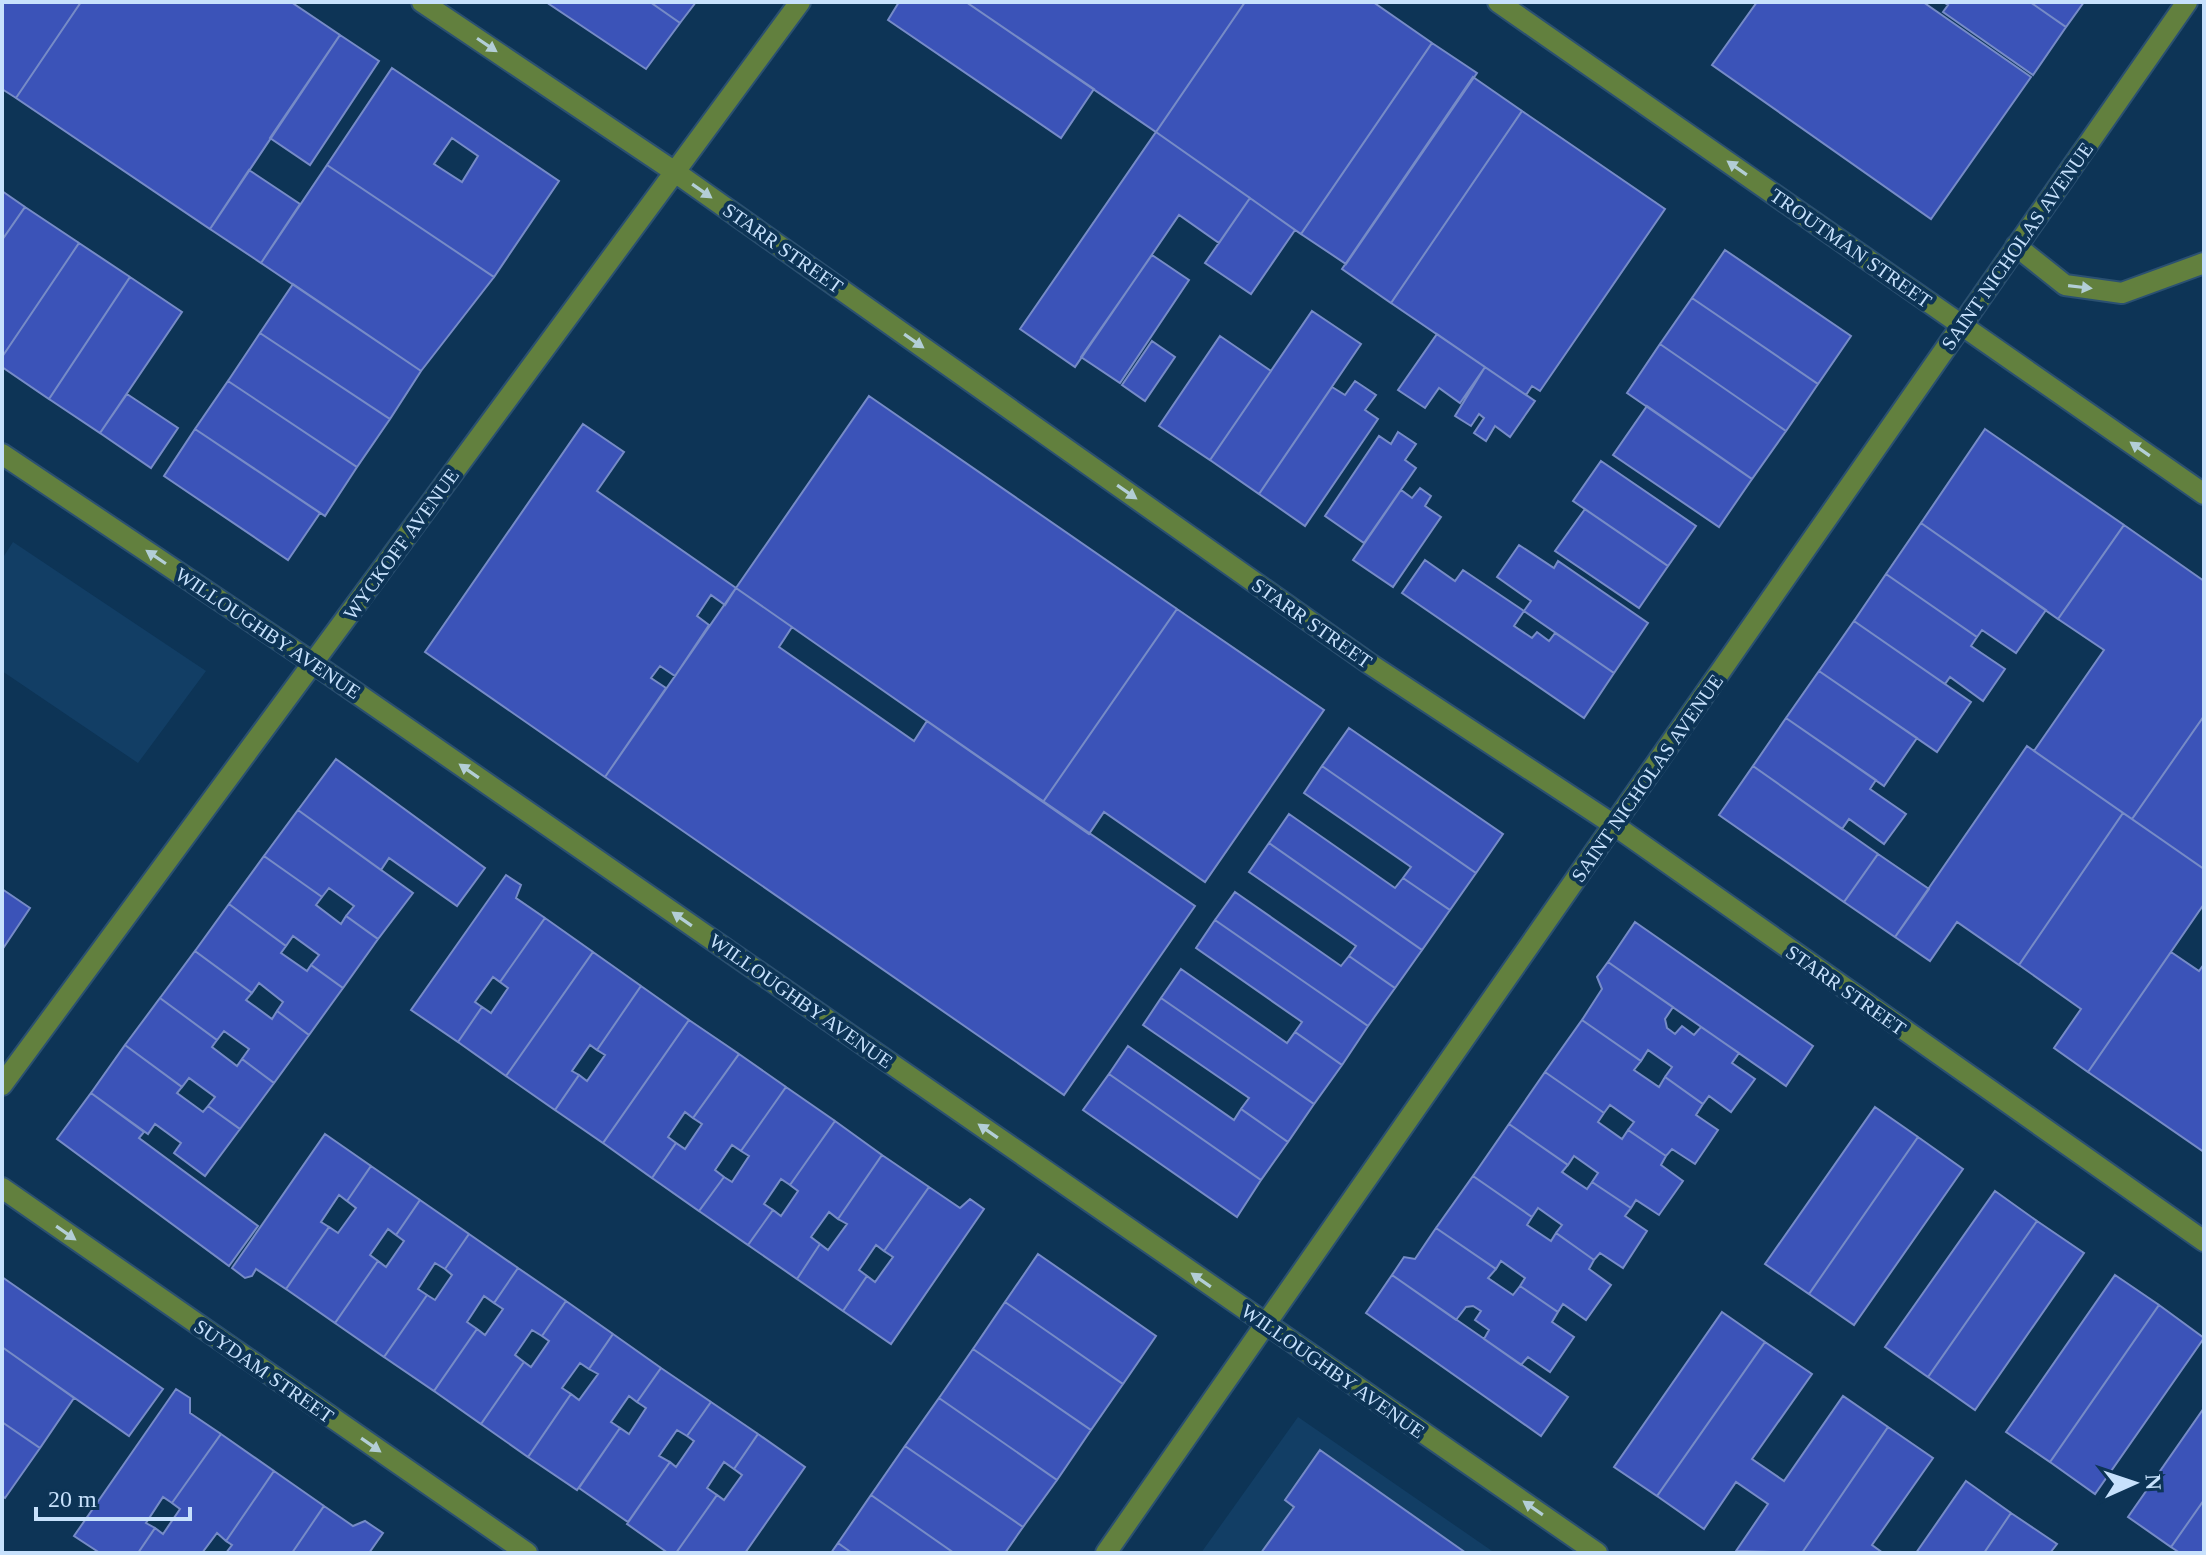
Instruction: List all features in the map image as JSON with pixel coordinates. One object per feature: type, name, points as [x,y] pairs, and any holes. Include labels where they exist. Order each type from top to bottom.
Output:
[{"type":"street","name":"STARR STREET","points":[[422,2],[675,172],[1370,664],[1614,825],[2204,1241]]},
{"type":"street","name":"WYCKOFF AVENUE","points":[[2,1085],[800,2]]},
{"type":"street","name":"TROUTMAN STREET","points":[[1498,2],[2204,494]]},
{"type":"street","name":"SAINT NICHOLAS AVENUE","points":[[1106,1553],[2187,2]]},
{"type":"street","points":[[2016,246],[2065,285],[2122,293],[2204,263]]},
{"type":"street","name":"WILLOUGHBY AVENUE","points":[[2,454],[313,663],[1597,1553]]},
{"type":"street","name":"SUYDAM STREET","points":[[2,1188],[527,1553]]},
{"type":"shaded area","points":[[13,542],[206,671],[138,763],[2,671],[2,559]]},
{"type":"shaded area","points":[[1298,1417],[1495,1553],[1201,1553]]},
{"type":"building","points":[[2,2],[81,2],[16,98],[2,89]]},
{"type":"building","points":[[81,2],[291,2],[340,35],[210,229],[16,98]]},
{"type":"building","points":[[546,2],[650,2],[680,23],[646,69]]},
{"type":"building","points":[[650,2],[696,2],[680,23]]},
{"type":"building","points":[[899,2],[966,2],[1094,89],[1061,138],[888,20]]},
{"type":"building","points":[[966,2],[1245,2],[1156,132]]},
{"type":"building","points":[[1245,2],[1373,2],[1432,43],[1301,234],[1156,132]]},
{"type":"building","points":[[1757,2],[1923,2],[2031,77],[1931,219],[1712,65]]},
{"type":"building","points":[[1943,2],[2030,2],[2066,27],[2033,75],[1943,12],[1948,5]]},
{"type":"building","points":[[2030,2],[2084,2],[2066,27]]},
{"type":"building","points":[[340,35],[379,61],[310,165],[270,138]]},
{"type":"building","points":[[1432,43],[1477,73],[1346,264],[1301,234]]},
{"type":"building","points":[[392,68],[559,181],[494,277],[327,165]],"holes":[[[452,138],[478,156],[462,182],[434,164]]]},
{"type":"building","points":[[1473,77],[1522,111],[1391,303],[1342,269]]},
{"type":"building","points":[[1522,111],[1665,209],[1540,391],[1532,386],[1526,395],[1391,303]]},
{"type":"building","points":[[1156,132],[1250,198],[1219,243],[1179,215],[1075,367],[1020,329]]},
{"type":"building","points":[[327,165],[494,277],[421,371],[261,263]]},
{"type":"building","points":[[249,170],[300,204],[261,263],[210,229]]},
{"type":"building","points":[[2,191],[25,207],[2,240]]},
{"type":"building","points":[[1250,198],[1295,230],[1251,294],[1205,263]]},
{"type":"building","points":[[25,207],[79,243],[2,357],[2,240]]},
{"type":"building","points":[[79,243],[130,277],[49,399],[2,367],[2,357]]},
{"type":"building","points":[[1725,250],[1851,336],[1818,384],[1692,298]]},
{"type":"building","points":[[1152,255],[1189,280],[1120,383],[1081,357]]},
{"type":"building","points":[[130,277],[182,312],[100,433],[49,399]]},
{"type":"building","points":[[293,284],[421,371],[390,419],[260,333]]},
{"type":"building","points":[[1692,298],[1818,384],[1786,431],[1660,344]]},
{"type":"building","points":[[1312,311],[1361,344],[1259,494],[1210,460]]},
{"type":"building","points":[[260,333],[390,419],[357,467],[228,381]]},
{"type":"building","points":[[1437,334],[1485,367],[1460,403],[1439,388],[1425,408],[1398,390]]},
{"type":"building","points":[[1220,336],[1271,371],[1210,460],[1159,426]]},
{"type":"building","points":[[1152,341],[1175,357],[1145,401],[1122,385]]},
{"type":"building","points":[[1660,344],[1786,431],[1752,479],[1627,393]]},
{"type":"building","points":[[1485,367],[1535,401],[1510,437],[1495,426],[1486,441],[1474,433],[1484,418],[1479,414],[1471,426],[1455,416]]},
{"type":"building","points":[[228,381],[357,467],[325,516],[195,429]]},
{"type":"building","points":[[1355,381],[1376,395],[1365,410],[1378,419],[1305,526],[1259,494],[1332,387],[1345,395]]},
{"type":"building","points":[[127,394],[178,428],[151,468],[100,433]]},
{"type":"building","points":[[869,396],[1177,609],[1043,802],[736,588]]},
{"type":"building","points":[[1647,406],[1752,479],[1719,527],[1613,455]]},
{"type":"building","points":[[583,424],[624,452],[597,491],[736,588],[725,605],[711,595],[697,616],[709,625],[675,676],[660,666],[651,678],[666,688],[605,777],[425,652]]},
{"type":"building","points":[[195,429],[320,513],[288,560],[164,476]]},
{"type":"building","points":[[1985,429],[2124,525],[2058,619],[1921,523]]},
{"type":"building","points":[[1398,432],[1416,444],[1405,460],[1416,468],[1364,543],[1325,516],[1379,436],[1391,444]]},
{"type":"building","points":[[1601,461],[1696,526],[1668,566],[1573,501]]},
{"type":"building","points":[[1420,488],[1431,496],[1425,506],[1441,517],[1393,587],[1353,560],[1401,490],[1412,498]]},
{"type":"building","points":[[1585,509],[1668,566],[1639,608],[1555,551]]},
{"type":"building","points":[[1921,523],[2046,610],[2016,653],[1982,630],[1977,637],[1886,574]]},
{"type":"building","points":[[2124,525],[2204,581],[2204,716],[2132,819],[2034,751],[2104,650],[2058,619]]},
{"type":"building","points":[[1519,545],[1554,568],[1558,561],[1648,623],[1614,673],[1524,611],[1531,601],[1497,577]]},
{"type":"building","points":[[1425,560],[1455,581],[1463,570],[1524,611],[1514,626],[1532,638],[1537,632],[1549,641],[1555,633],[1614,673],[1584,718],[1402,593]]},
{"type":"building","points":[[1886,574],[1977,637],[1971,646],[2005,669],[1983,701],[1950,677],[1945,684],[1854,621]]},
{"type":"building","points":[[736,588],[792,627],[779,647],[914,741],[927,721],[1195,906],[1064,1095],[605,777]]},
{"type":"building","points":[[1177,609],[1324,710],[1205,882],[1104,812],[1089,834],[1043,802]]},
{"type":"building","points":[[1854,621],[1971,702],[1937,752],[1819,671]]},
{"type":"building","points":[[1819,671],[1917,738],[1884,786],[1786,718]]},
{"type":"building","points":[[2204,716],[2204,869],[2132,819]]},
{"type":"building","points":[[1786,718],[1876,780],[1870,789],[1906,814],[1884,844],[1849,819],[1842,829],[1753,766]]},
{"type":"building","points":[[1349,728],[1503,834],[1476,873],[1322,766]]},
{"type":"building","points":[[2027,746],[2123,813],[2019,965],[1957,922],[1930,961],[1895,937]]},
{"type":"building","points":[[336,759],[485,868],[457,906],[389,858],[381,870],[298,810]]},
{"type":"building","points":[[1322,766],[1476,873],[1450,910],[1403,878],[1411,867],[1304,793]]},
{"type":"building","points":[[1753,766],[1878,854],[1844,902],[1719,815]]},
{"type":"building","points":[[298,810],[413,893],[378,939],[346,916],[354,906],[329,888],[322,897],[264,856]]},
{"type":"building","points":[[2123,813],[2204,869],[2204,904],[2088,1072],[2054,1048],[2081,1009],[2019,965]]},
{"type":"building","points":[[1289,814],[1395,888],[1403,878],[1450,910],[1422,950],[1269,843]]},
{"type":"building","points":[[1269,843],[1422,950],[1395,988],[1349,956],[1356,946],[1249,872]]},
{"type":"building","points":[[1878,854],[1929,889],[1895,937],[1844,902]]},
{"type":"building","points":[[264,856],[322,897],[316,905],[341,924],[346,916],[378,939],[343,988],[311,965],[319,955],[293,936],[286,946],[229,904]]},
{"type":"building","points":[[506,875],[521,885],[516,898],[545,918],[500,982],[493,977],[475,1002],[482,1007],[458,1042],[411,1010]]},
{"type":"building","points":[[2,889],[30,908],[2,950]]},
{"type":"building","points":[[1235,892],[1341,966],[1349,956],[1395,988],[1368,1026],[1215,920]]},
{"type":"building","points":[[229,904],[286,946],[281,953],[307,971],[311,965],[343,988],[309,1035],[277,1011],[283,1002],[259,983],[252,993],[195,951]]},
{"type":"building","points":[[545,918],[593,952],[506,1076],[458,1042],[482,1007],[491,1013],[508,988],[500,982]]},
{"type":"building","points":[[1215,920],[1368,1026],[1342,1065],[1295,1032],[1302,1022],[1196,948]]},
{"type":"building","points":[[1635,922],[1813,1046],[1786,1086],[1608,962]]},
{"type":"building","points":[[195,951],[252,993],[246,1000],[272,1019],[277,1011],[309,1035],[274,1083],[242,1059],[249,1049],[224,1031],[217,1040],[160,998]]},
{"type":"building","points":[[593,952],[641,986],[597,1050],[590,1045],[572,1071],[579,1075],[555,1110],[506,1076]]},
{"type":"building","points":[[2171,952],[2199,971],[2204,964],[2204,1152],[2088,1072]]},
{"type":"building","points":[[1608,962],[1673,1007],[1665,1019],[1667,1028],[1675,1034],[1682,1026],[1694,1035],[1701,1027],[1739,1053],[1732,1063],[1755,1079],[1731,1112],[1709,1096],[1703,1104],[1665,1077],[1672,1067],[1648,1050],[1641,1061],[1582,1020],[1602,989],[1597,977]]},
{"type":"building","points":[[1181,969],[1287,1043],[1295,1032],[1342,1065],[1314,1104],[1161,998]]},
{"type":"building","points":[[641,986],[689,1020],[603,1143],[555,1110],[579,1075],[587,1081],[605,1055],[597,1050]]},
{"type":"building","points":[[160,998],[217,1040],[212,1047],[237,1066],[242,1059],[274,1083],[240,1129],[208,1106],[215,1097],[189,1078],[182,1087],[125,1045]]},
{"type":"building","points":[[1161,998],[1314,1104],[1288,1142],[1241,1109],[1249,1098],[1143,1025]]},
{"type":"building","points":[[689,1020],[739,1054],[693,1118],[685,1112],[668,1137],[676,1143],[652,1178],[603,1143]]},
{"type":"building","points":[[1582,1020],[1641,1061],[1634,1070],[1659,1087],[1665,1077],[1703,1104],[1696,1115],[1718,1130],[1695,1164],[1672,1149],[1666,1156],[1628,1130],[1634,1122],[1610,1105],[1604,1113],[1545,1072]]},
{"type":"building","points":[[125,1045],[182,1087],[177,1093],[203,1112],[208,1106],[240,1129],[205,1176],[174,1153],[181,1143],[155,1124],[148,1134],[91,1093]]},
{"type":"building","points":[[1128,1046],[1234,1120],[1241,1109],[1288,1142],[1261,1180],[1109,1074]]},
{"type":"building","points":[[739,1054],[786,1087],[741,1151],[732,1145],[715,1170],[724,1177],[699,1211],[652,1178],[676,1143],[685,1149],[702,1124],[693,1118]]},
{"type":"building","points":[[1545,1072],[1604,1113],[1598,1122],[1622,1139],[1628,1130],[1666,1156],[1661,1165],[1683,1181],[1659,1215],[1636,1200],[1631,1208],[1592,1182],[1598,1173],[1574,1156],[1568,1165],[1509,1124]]},
{"type":"building","points":[[1109,1074],[1261,1180],[1237,1217],[1083,1110]]},
{"type":"building","points":[[786,1087],[835,1121],[790,1185],[781,1179],[764,1204],[773,1210],[748,1245],[699,1211],[724,1177],[732,1182],[749,1156],[741,1151]]},
{"type":"building","points":[[91,1093],[144,1132],[139,1138],[258,1226],[229,1266],[57,1139]]},
{"type":"building","points":[[1875,1107],[1918,1137],[1809,1294],[1765,1264]]},
{"type":"building","points":[[835,1121],[882,1155],[838,1219],[829,1212],[811,1237],[820,1244],[797,1279],[748,1245],[773,1210],[781,1216],[798,1191],[790,1185]]},
{"type":"building","points":[[1509,1124],[1568,1165],[1562,1172],[1587,1189],[1592,1182],[1631,1208],[1625,1216],[1647,1231],[1623,1268],[1600,1253],[1594,1260],[1556,1233],[1562,1225],[1538,1208],[1532,1217],[1473,1176]]},
{"type":"building","points":[[325,1134],[371,1166],[347,1201],[339,1195],[321,1222],[329,1227],[286,1289],[256,1269],[252,1276],[245,1278],[232,1268]]},
{"type":"building","points":[[1918,1137],[1963,1169],[1854,1325],[1809,1294]]},
{"type":"building","points":[[882,1155],[929,1187],[884,1251],[876,1245],[859,1270],[867,1276],[843,1311],[797,1279],[820,1244],[828,1250],[847,1224],[838,1219]]},
{"type":"building","points":[[371,1166],[420,1200],[396,1235],[388,1229],[370,1255],[378,1261],[335,1323],[286,1289],[329,1227],[338,1233],[356,1208],[347,1201]]},
{"type":"building","points":[[1473,1176],[1532,1217],[1527,1225],[1551,1241],[1556,1233],[1594,1260],[1589,1269],[1611,1285],[1586,1320],[1563,1304],[1558,1312],[1520,1286],[1525,1278],[1501,1261],[1496,1269],[1436,1228]]},
{"type":"building","points":[[929,1187],[960,1208],[970,1199],[984,1209],[891,1344],[843,1311],[867,1276],[875,1282],[893,1257],[884,1251]]},
{"type":"building","points":[[1995,1191],[2037,1221],[1928,1377],[1885,1347]]},
{"type":"building","points":[[420,1200],[469,1234],[445,1269],[435,1263],[418,1289],[427,1295],[384,1357],[335,1323],[378,1261],[386,1267],[404,1241],[396,1235]]},
{"type":"building","points":[[2037,1221],[2084,1253],[1975,1410],[1928,1377]]},
{"type":"building","points":[[1436,1228],[1496,1269],[1488,1278],[1513,1295],[1520,1286],[1558,1312],[1552,1322],[1574,1337],[1550,1372],[1528,1357],[1521,1365],[1484,1339],[1489,1330],[1475,1320],[1481,1311],[1473,1306],[1466,1307],[1456,1320],[1392,1275],[1404,1257],[1415,1259]]},
{"type":"building","points":[[469,1234],[518,1268],[494,1303],[484,1296],[467,1322],[477,1329],[434,1391],[384,1357],[427,1295],[435,1300],[452,1275],[445,1269]]},
{"type":"building","points":[[1038,1254],[1156,1336],[1123,1384],[1005,1302]]},
{"type":"building","points":[[518,1268],[566,1301],[542,1336],[532,1330],[515,1355],[524,1362],[481,1424],[434,1391],[477,1329],[485,1335],[503,1309],[494,1303]]},
{"type":"building","points":[[1392,1275],[1568,1397],[1541,1436],[1366,1313]]},
{"type":"building","points":[[2115,1275],[2159,1305],[2050,1462],[2006,1432]]},
{"type":"building","points":[[2,1277],[163,1389],[129,1436],[2,1347]]},
{"type":"building","points":[[566,1301],[613,1334],[589,1369],[580,1363],[562,1388],[571,1394],[528,1457],[481,1424],[524,1362],[531,1367],[549,1341],[542,1336]]},
{"type":"building","points":[[1005,1302],[1123,1384],[1091,1430],[973,1349]]},
{"type":"building","points":[[2159,1305],[2204,1338],[2095,1494],[2050,1462]]},
{"type":"building","points":[[1722,1312],[1765,1342],[1657,1496],[1614,1467]]},
{"type":"building","points":[[613,1334],[661,1368],[637,1402],[629,1396],[611,1422],[620,1428],[577,1490],[528,1457],[571,1394],[579,1400],[598,1374],[589,1369]]},
{"type":"building","points":[[1765,1342],[1812,1374],[1752,1459],[1784,1481],[1843,1396],[1888,1427],[1802,1553],[1736,1551],[1768,1504],[1736,1482],[1704,1529],[1657,1496]]},
{"type":"building","points":[[2,1347],[74,1398],[40,1448],[2,1422]]},
{"type":"building","points":[[973,1349],[1091,1430],[1057,1480],[939,1398]]},
{"type":"building","points":[[661,1368],[711,1402],[687,1436],[677,1430],[659,1456],[670,1462],[628,1522],[579,1488],[620,1428],[629,1434],[646,1408],[637,1402]]},
{"type":"building","points":[[176,1389],[190,1398],[190,1413],[221,1434],[172,1503],[163,1497],[146,1523],[155,1528],[138,1553],[100,1553],[74,1536]]},
{"type":"building","points":[[939,1398],[1057,1480],[1023,1527],[905,1446]]},
{"type":"building","points":[[711,1402],[758,1434],[734,1469],[724,1462],[707,1488],[717,1495],[676,1553],[668,1553],[627,1524],[670,1462],[676,1467],[694,1441],[687,1436]]},
{"type":"building","points":[[2204,1408],[2204,1500],[2171,1547],[2128,1517]]},
{"type":"building","points":[[2,1422],[40,1448],[5,1498],[2,1496]]},
{"type":"building","points":[[1888,1427],[1933,1458],[1872,1545],[1883,1553],[1802,1553]]},
{"type":"building","points":[[221,1434],[274,1471],[226,1541],[217,1533],[202,1553],[138,1553],[155,1528],[163,1534],[180,1509],[172,1503]]},
{"type":"building","points":[[758,1434],[805,1467],[745,1553],[676,1553],[717,1495],[724,1500],[742,1475],[734,1469]]},
{"type":"building","points":[[905,1446],[1023,1527],[1005,1553],[954,1553],[871,1495]]},
{"type":"building","points":[[1320,1450],[1466,1553],[1261,1553],[1294,1507],[1285,1500]]},
{"type":"building","points":[[274,1471],[324,1506],[292,1553],[226,1553],[232,1545],[226,1541]]},
{"type":"building","points":[[1966,1481],[2011,1513],[1984,1553],[1916,1553]]},
{"type":"building","points":[[871,1495],[954,1553],[852,1553],[838,1543]]},
{"type":"building","points":[[2204,1500],[2204,1553],[2180,1553],[2171,1547]]},
{"type":"building","points":[[324,1506],[353,1526],[365,1521],[383,1533],[369,1553],[292,1553]]},
{"type":"building","points":[[2011,1513],[2057,1544],[2050,1553],[1984,1553]]},
{"type":"building","points":[[838,1543],[852,1553],[831,1553]]}]
